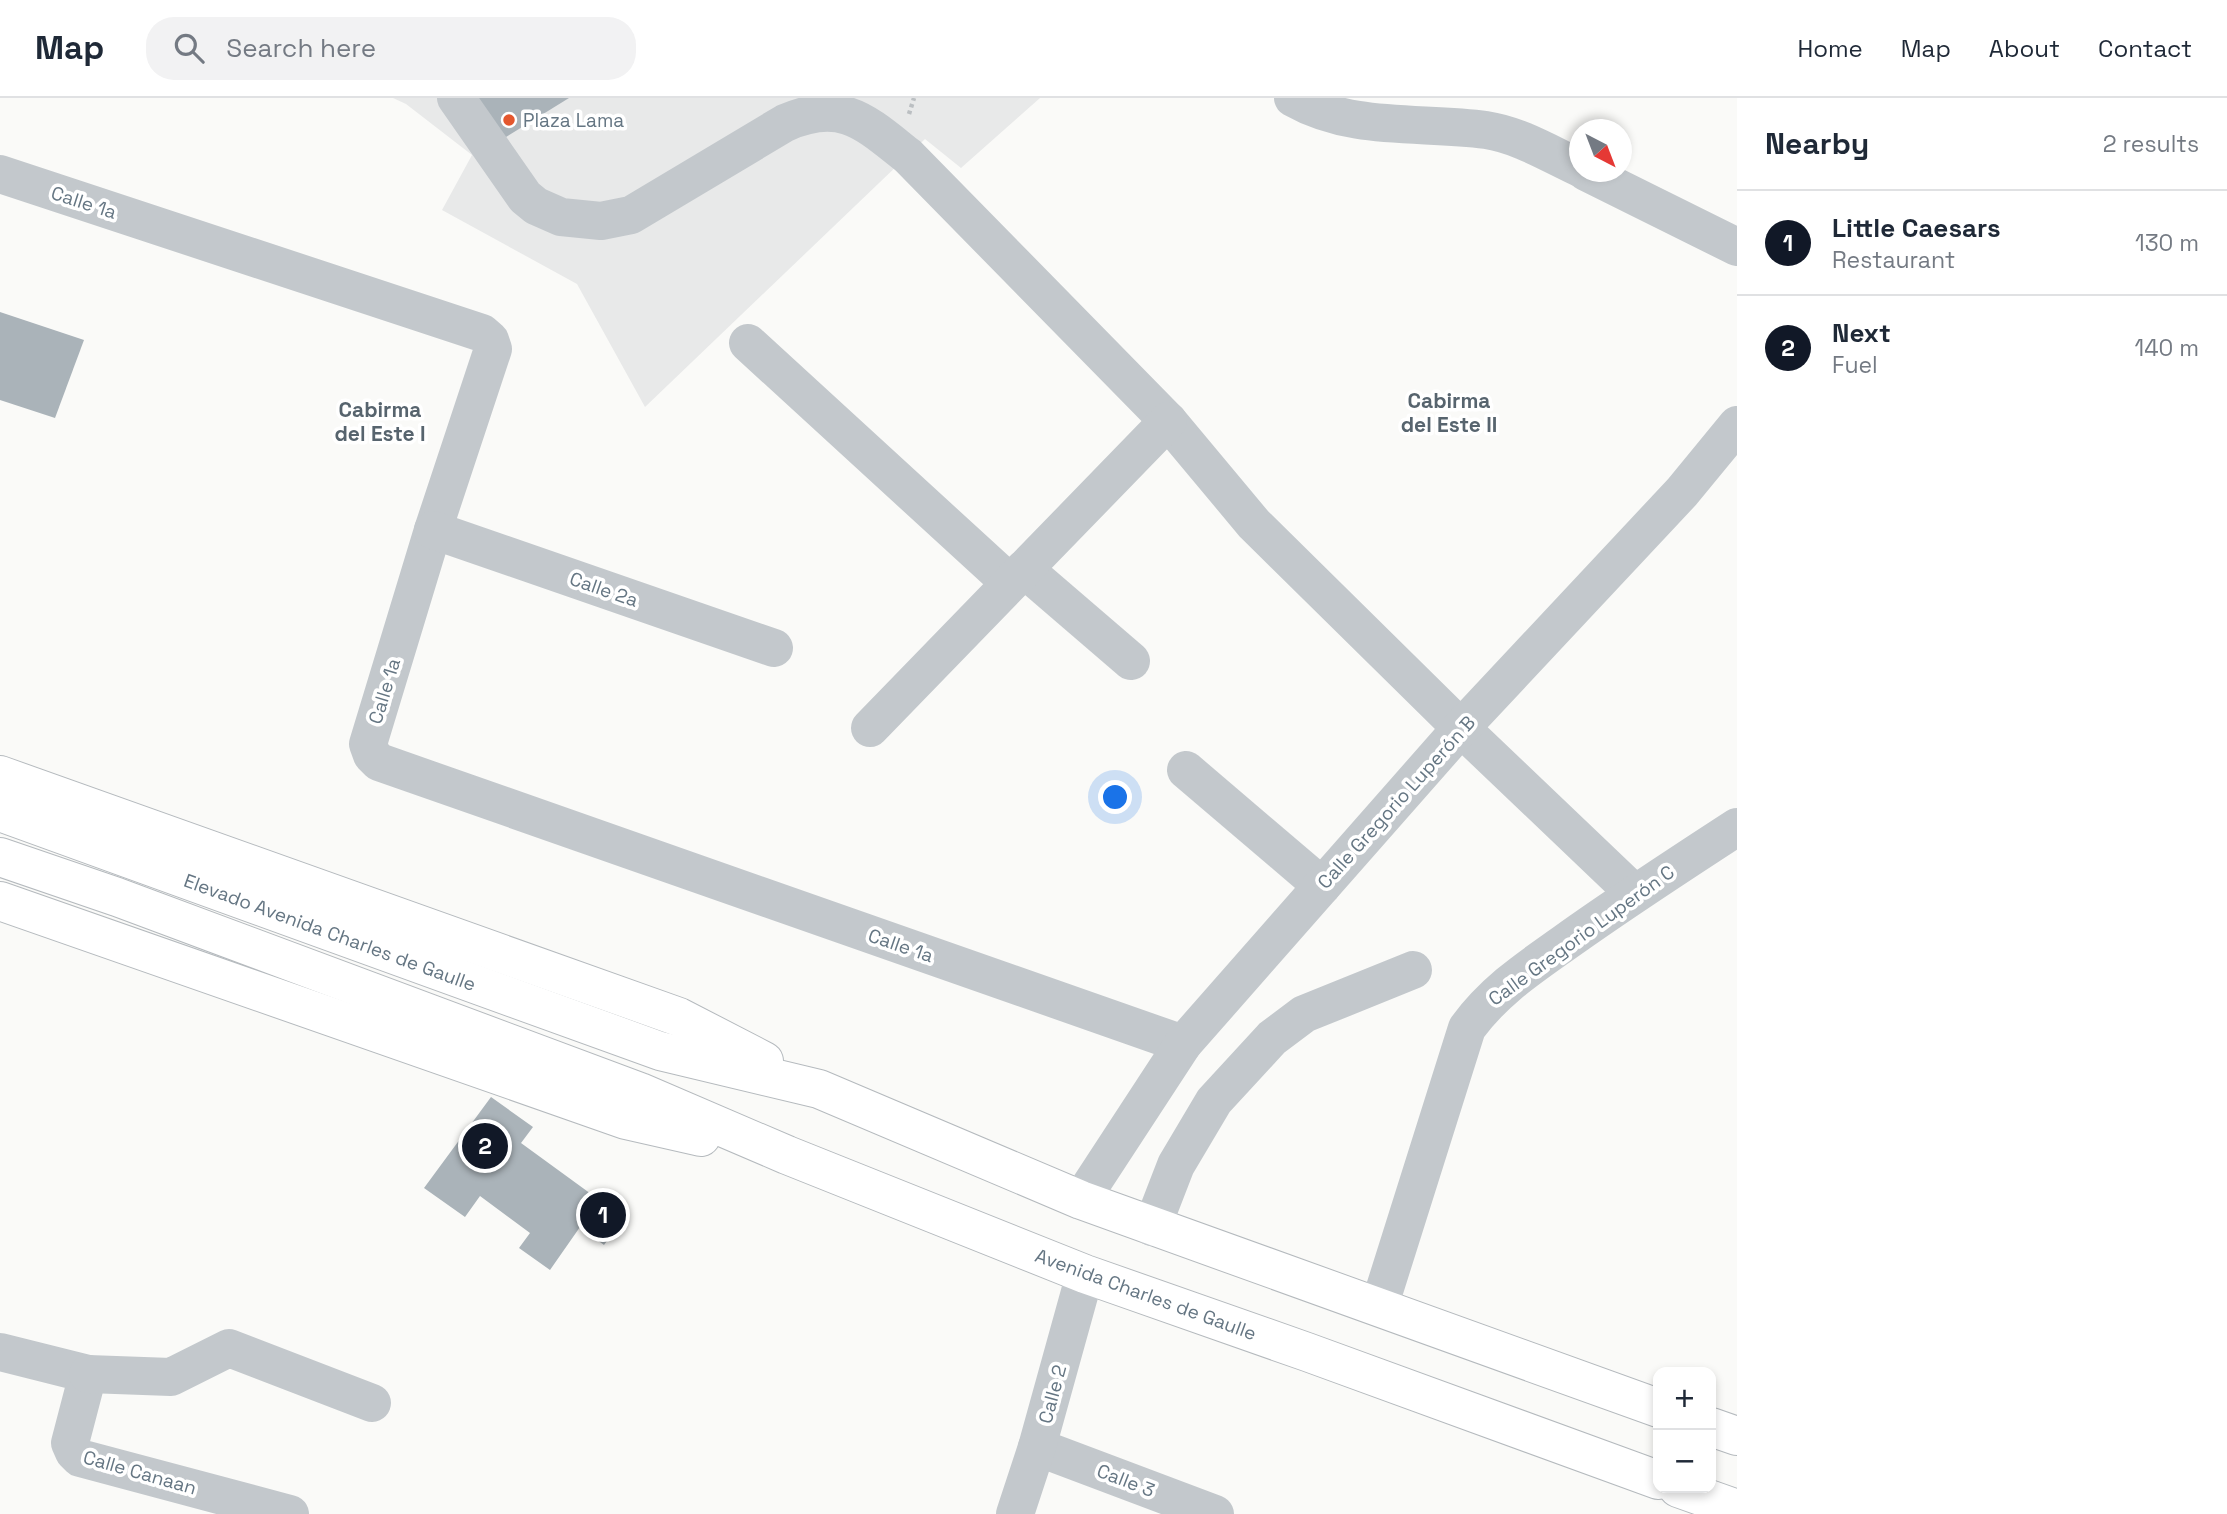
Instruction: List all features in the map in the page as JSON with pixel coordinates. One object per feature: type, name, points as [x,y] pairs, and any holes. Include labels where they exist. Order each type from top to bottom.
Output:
[{"type":"main road","points":[[0,775],[679,1017],[819,1089],[1081,1200],[1653,1406]]},
{"type":"main road","name":"Elevado Avenida Charles de Gaulle","points":[[0,812],[660,1051],[819,1089]]},
{"type":"main road","name":"Avenida Charles de Gaulle","points":[[0,857],[117,897],[640,1092],[788,1155],[1085,1273],[1653,1478]]},
{"type":"main road","points":[[0,901],[626,1120],[788,1155]]},
{"type":"main road","points":[[1716,1429],[1737,1436]]},
{"type":"main road","points":[[1692,1493],[1737,1509]]},
{"type":"street","points":[[456,98],[525,197],[548,213],[601,221],[631,215],[785,123],[807,113],[850,115],[871,127],[908,156],[1168,421],[1254,524],[1461,728],[1634,893]]},
{"type":"street","points":[[1293,98],[1349,121],[1488,131],[1534,146],[1569,163]]},
{"type":"street","name":"Calle 1a","points":[[0,174],[482,333],[490,340],[493,349],[433,530],[368,744],[372,755],[379,762],[1183,1044]]},
{"type":"street","points":[[1606,182],[1737,247]]},
{"type":"street","points":[[748,343],[1017,576],[1131,661]]},
{"type":"street","points":[[870,727],[1168,421]]},
{"type":"street","name":"Calle Gregorio Luperón B","points":[[1081,1200],[1183,1044],[1461,728],[1682,492],[1737,425]]},
{"type":"street","name":"Calle 2a","points":[[433,530],[775,648]]},
{"type":"street","points":[[1186,770],[1322,886]]},
{"type":"street","name":"Calle Gregorio Luperón C","points":[[1379,1307],[1466,1028],[1484,1004],[1507,985],[1634,893],[1737,827]]},
{"type":"street","points":[[1152,1227],[1176,1165],[1214,1101],[1272,1038],[1304,1014],[1413,970]]},
{"type":"street","name":"Calle 2","points":[[1015,1514],[1037,1447],[1085,1273]]},
{"type":"street","points":[[0,1352],[88,1374],[171,1377],[229,1348],[372,1402]]},
{"type":"street","name":"Calle Canaan","points":[[88,1374],[70,1443],[80,1458],[290,1514]]},
{"type":"street","name":"Calle 3","points":[[1037,1447],[1215,1514]]},
{"type":"shaded area","points":[[393,98],[1040,98],[961,168],[925,139],[645,407],[577,284],[442,210],[472,155],[406,104]]},
{"type":"building","name":"Plaza Lama","points":[[470,98],[569,98],[498,142]]},
{"type":"building","points":[[0,312],[84,340],[55,418],[0,400]]},
{"type":"building","points":[[491,1097],[533,1127],[521,1143],[624,1218],[604,1245],[580,1227],[550,1270],[519,1248],[530,1233],[480,1196],[465,1217],[424,1188]]},
{"type":"place","name":"Plaza Lama","points":[[509,120]]},
{"type":"place","name":"Next","points":[[485,1146]]},
{"type":"place","name":"Little Caesars","points":[[603,1215]]},
{"type":"district","name":"Cabirma del Este II","points":[[1449,413]]},
{"type":"district","name":"Cabirma del Este I","points":[[380,422]]}]
